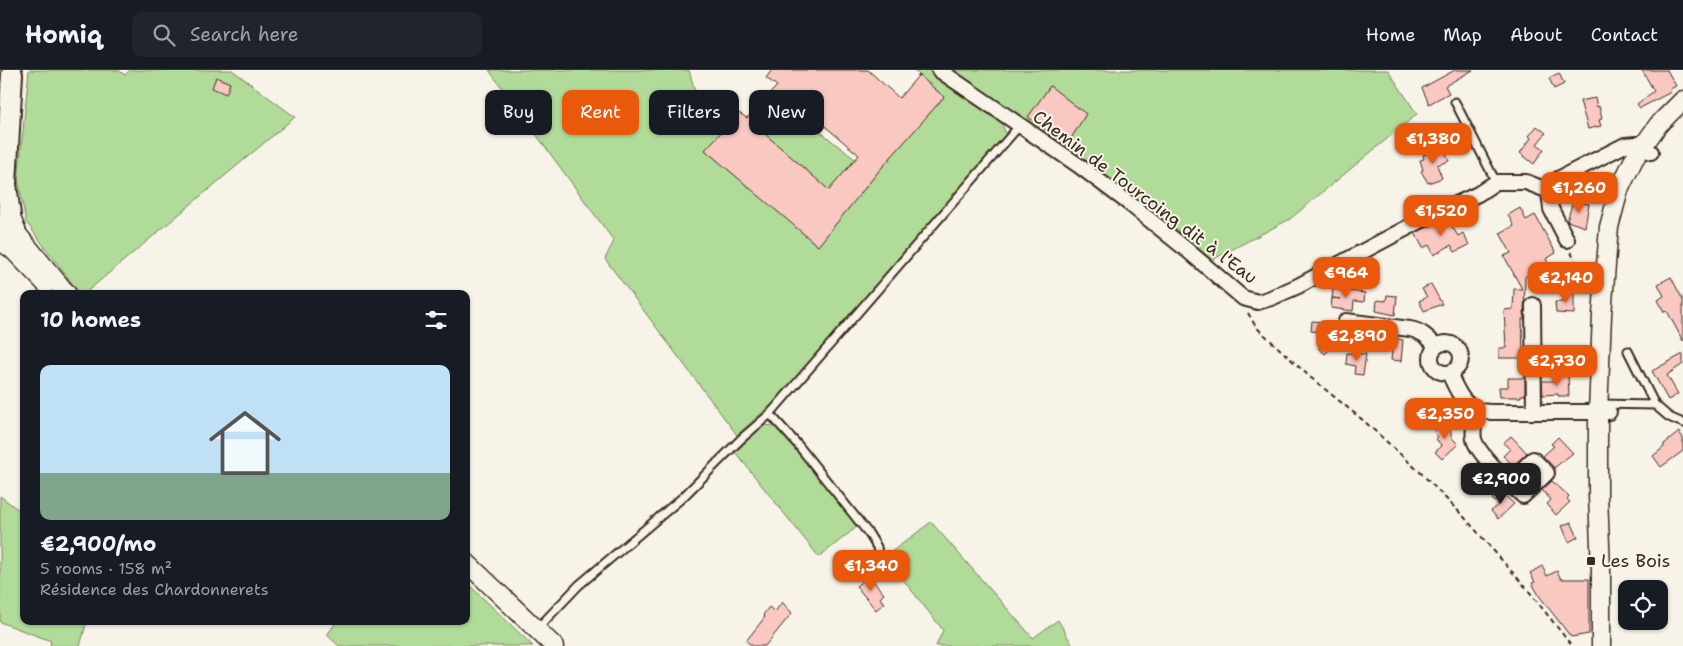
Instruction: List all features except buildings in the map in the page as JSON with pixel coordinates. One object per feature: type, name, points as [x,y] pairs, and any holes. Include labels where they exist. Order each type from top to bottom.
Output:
[{"type":"main road","points":[[0,121],[12,72]]},
{"type":"main road","points":[[0,235],[7,226],[6,175],[12,72]]},
{"type":"street","name":"Chemin de Tourcoing dit à l'Eau","points":[[939,70],[1130,204],[1243,298],[1250,301],[1258,302],[1271,298],[1298,286],[1420,220],[1478,194],[1496,182]]},
{"type":"street","points":[[1604,408],[1603,301],[1609,227],[1615,201],[1628,170],[1646,149],[1658,125],[1680,104]]},
{"type":"street","points":[[1566,240],[1551,209],[1548,191],[1554,183],[1560,178],[1620,147],[1632,144],[1646,149]]},
{"type":"street","points":[[1496,182],[1526,182],[1548,191]]},
{"type":"street","points":[[6,203],[18,235],[64,290]]},
{"type":"street","points":[[0,241],[12,249],[51,290]]},
{"type":"street","points":[[1601,646],[1598,496],[1610,332],[1605,283]]},
{"type":"street","points":[[1533,305],[1534,412]]},
{"type":"street","points":[[1371,324],[1416,330],[1423,333],[1436,346]]},
{"type":"street","points":[[1450,343],[1456,347],[1460,353],[1460,364],[1456,370],[1449,373],[1437,371],[1432,364],[1430,356],[1433,348],[1436,346],[1450,343]]},
{"type":"street","points":[[1449,373],[1460,396],[1477,411],[1534,412],[1604,408]]},
{"type":"street","points":[[1477,411],[1473,433],[1475,444],[1509,482]]},
{"type":"street","points":[[470,566],[554,646]]},
{"type":"lane","points":[[1455,102],[1496,182]]},
{"type":"lane","points":[[536,629],[579,585],[676,503],[770,414],[1020,125]]},
{"type":"lane","points":[[1628,351],[1655,405],[1669,417],[1683,423]]},
{"type":"lane","points":[[1604,408],[1655,405]]},
{"type":"lane","points":[[770,414],[798,445],[869,534],[877,547],[879,562]]},
{"type":"path","points":[[1566,240],[1580,273],[1594,295],[1603,301]]},
{"type":"path","points":[[1250,301],[1248,313],[1256,327],[1310,377],[1364,421],[1422,474],[1465,518],[1528,590],[1572,646]]},
{"type":"green space","points":[[29,70],[118,70],[125,75],[130,70],[232,70],[295,117],[89,290],[77,290],[26,222],[18,180]]},
{"type":"green space","points":[[489,70],[689,70],[695,90],[649,90],[649,135],[739,135],[739,131],[749,121],[749,135],[824,135],[875,175],[943,97],[914,70],[931,70],[1000,117],[1006,135],[781,396],[737,435],[605,259],[614,241],[537,135],[552,135],[552,90],[504,90]]},
{"type":"green space","points":[[951,70],[1388,70],[1417,114],[1290,219],[1212,260],[1168,222]]},
{"type":"green space","points":[[764,425],[775,426],[856,521],[858,526],[819,557],[735,452]]},
{"type":"green space","points":[[0,496],[20,511],[20,625],[86,625],[80,646],[50,646],[51,641],[0,622]]},
{"type":"green space","points":[[931,522],[1033,638],[1058,620],[1073,646],[936,646],[943,630],[886,556]]},
{"type":"green space","points":[[470,586],[533,646],[339,646],[327,635],[334,625],[470,625]]},
{"type":"place","name":"Les Bois","points":[[1591,561]]}]
